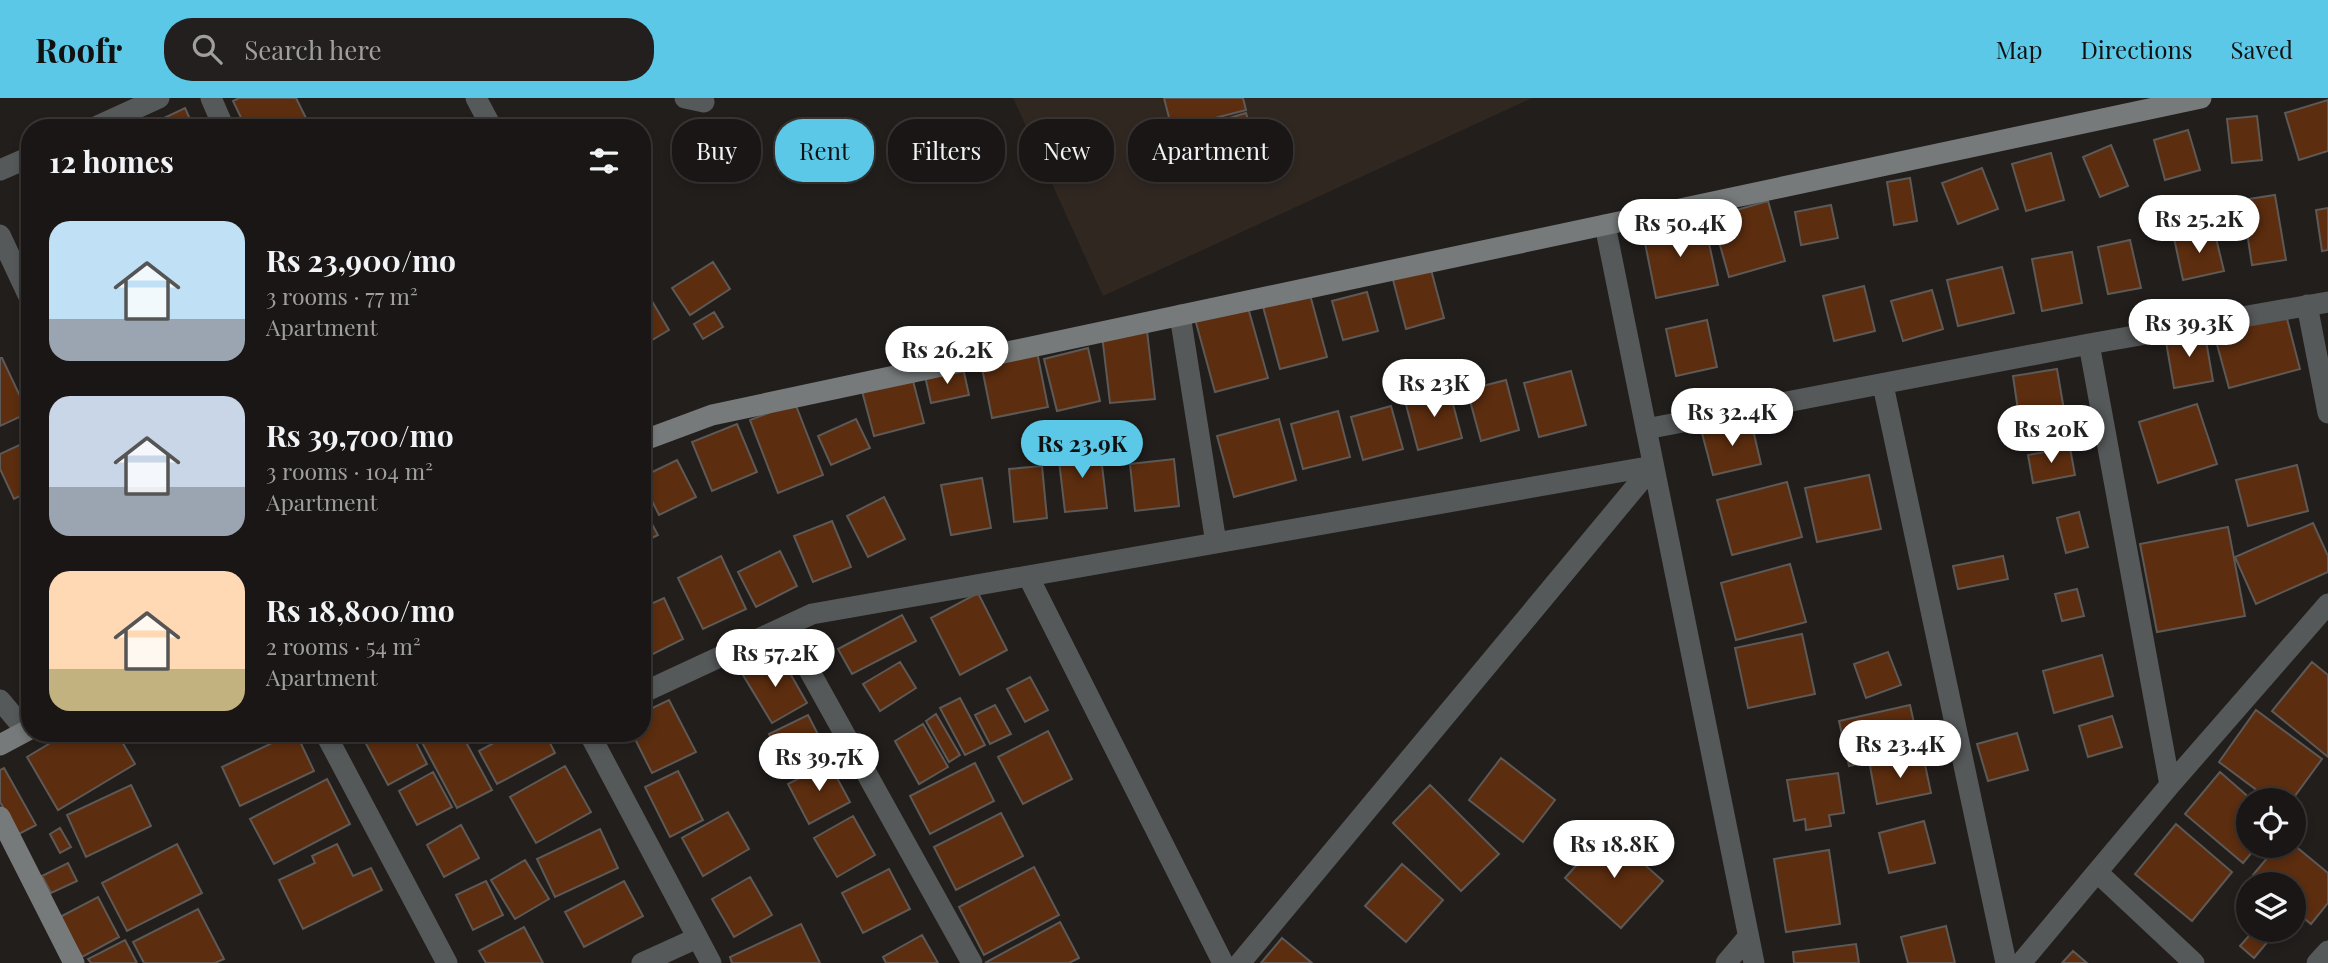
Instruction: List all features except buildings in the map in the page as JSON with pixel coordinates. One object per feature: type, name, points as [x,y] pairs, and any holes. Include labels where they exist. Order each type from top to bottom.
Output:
[{"type":"street","points":[[113,119],[159,98]]},
{"type":"street","points":[[211,98],[220,119]]},
{"type":"street","points":[[477,98],[488,119]]},
{"type":"street","points":[[651,438],[712,415],[2201,98]]},
{"type":"street","points":[[0,170],[21,161]]},
{"type":"street","points":[[1605,225],[1754,963]]},
{"type":"street","points":[[0,235],[21,280]]},
{"type":"street","points":[[1646,429],[2318,303],[2328,413]]},
{"type":"street","points":[[1180,315],[1216,543]]},
{"type":"street","points":[[2089,344],[2169,785]]},
{"type":"street","points":[[1883,385],[2006,963]]},
{"type":"street","points":[[651,689],[812,614],[1653,466]]},
{"type":"street","points":[[1240,963],[1653,466]]},
{"type":"street","points":[[1028,576],[1223,963]]},
{"type":"street","points":[[2021,963],[2169,785],[2328,604]]},
{"type":"street","points":[[785,627],[971,963]]},
{"type":"street","points":[[0,700],[21,722]]},
{"type":"street","points":[[0,745],[21,734]]},
{"type":"street","points":[[330,742],[447,963]]},
{"type":"street","points":[[594,742],[711,963]]},
{"type":"street","points":[[0,817],[74,963]]},
{"type":"street","points":[[2097,872],[2194,963]]},
{"type":"street","points":[[1726,963],[1748,937]]},
{"type":"street","points":[[642,963],[697,938]]},
{"type":"street","points":[[2317,963],[2328,951]]},
{"type":"shaded area","points":[[1013,98],[1532,98],[1103,296],[1051,182],[1114,182],[1114,119],[1023,119]]}]
